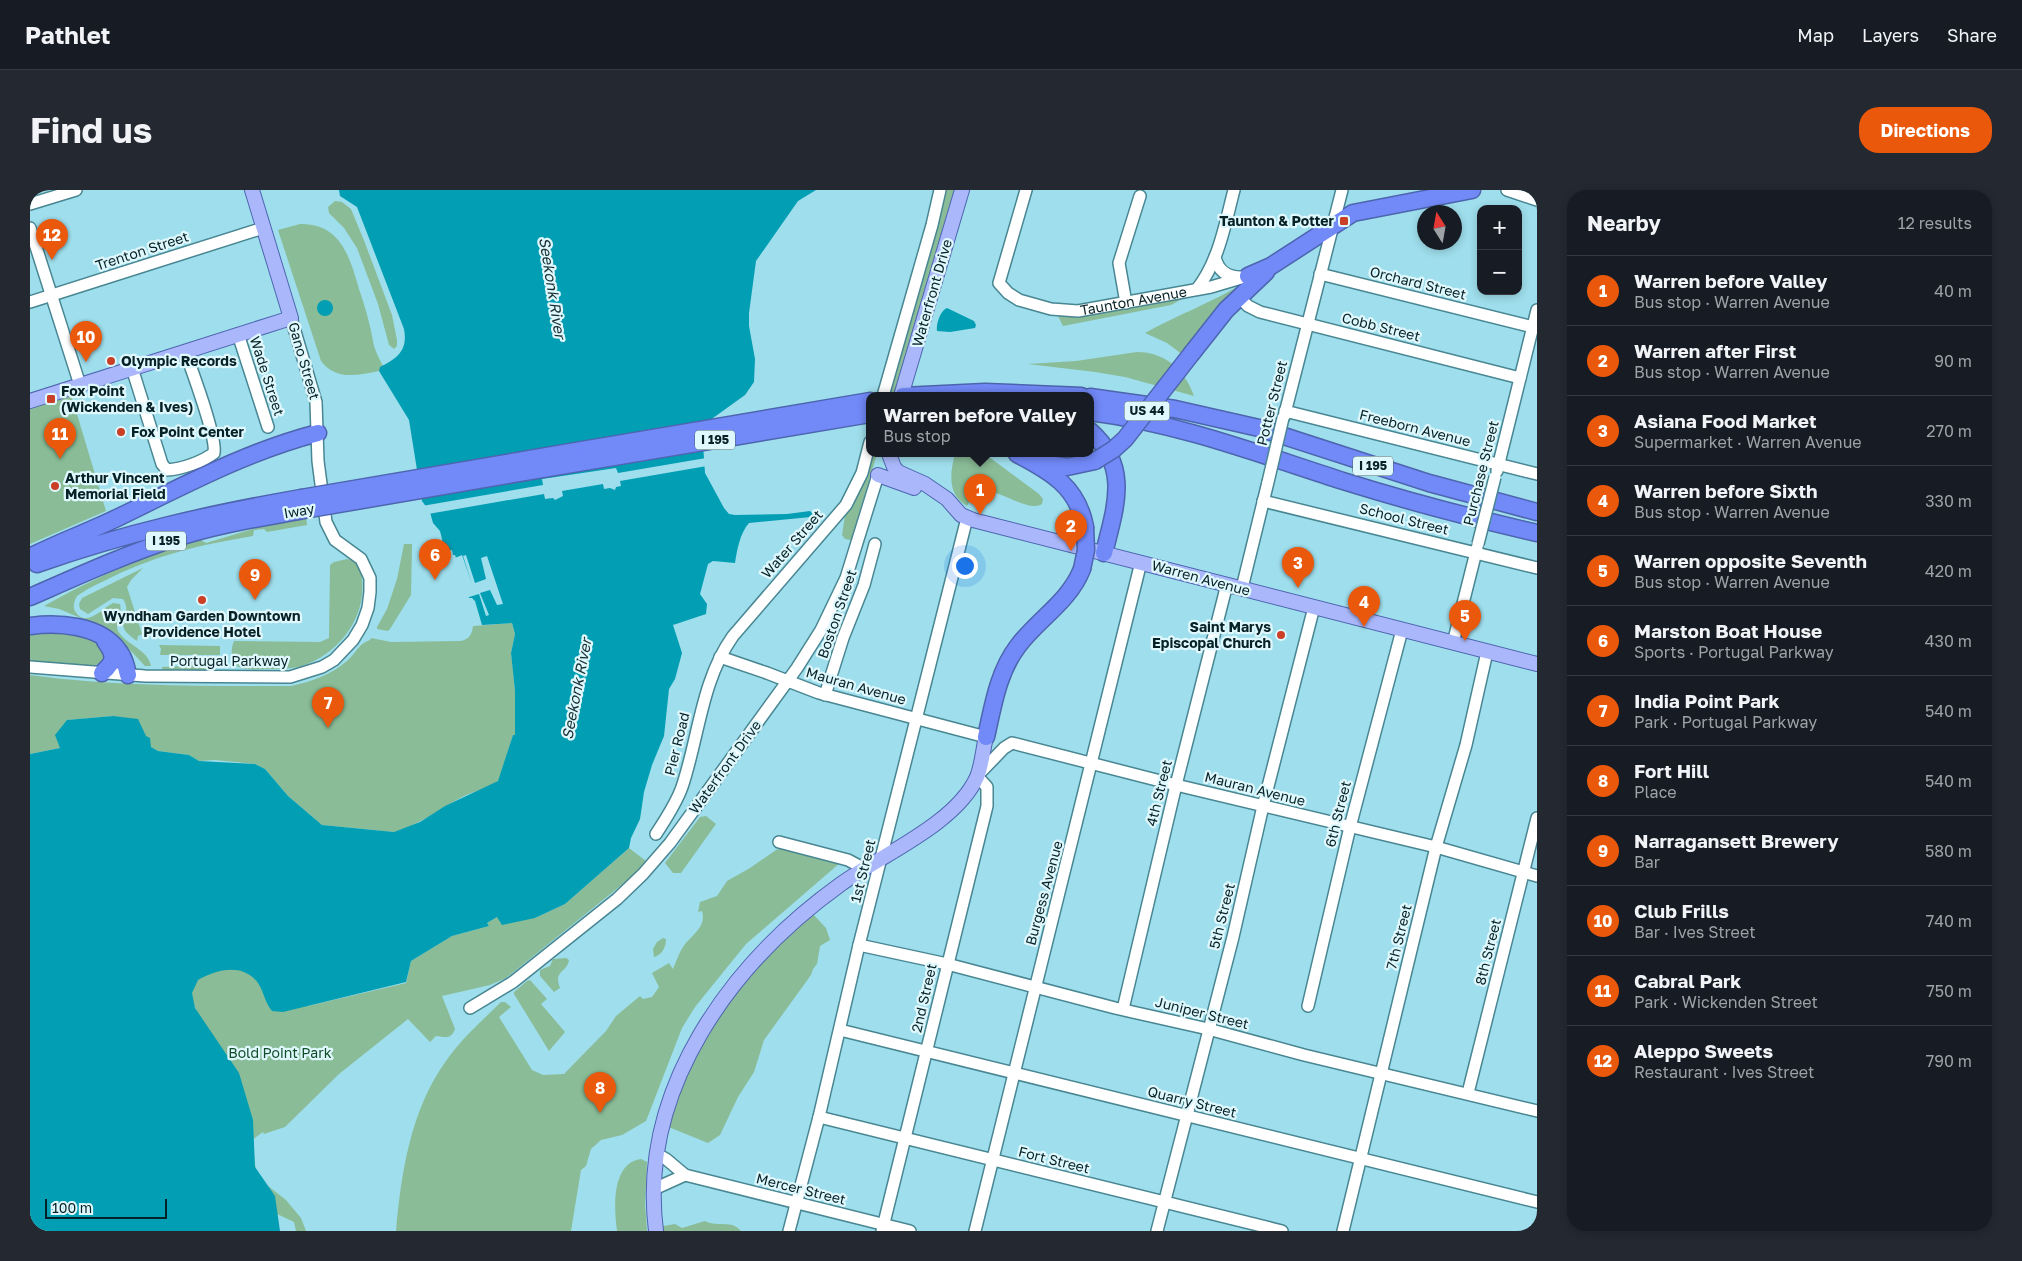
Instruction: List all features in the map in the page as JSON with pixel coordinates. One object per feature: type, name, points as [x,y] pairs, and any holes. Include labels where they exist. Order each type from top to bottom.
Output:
[{"type":"highway","name":"Taunton Avenue","points":[[1248,276],[1271,266],[1348,215],[1358,211],[1441,193],[1472,190]]},
{"type":"highway","name":"Taunton Avenue","points":[[1239,297],[1271,266]]},
{"type":"highway","name":"US 44","points":[[1026,457],[1044,464],[1060,467],[1081,465],[1108,453],[1125,440],[1220,317],[1239,297]]},
{"type":"highway","name":"I 195","points":[[1094,398],[1160,406],[1251,426],[1421,481],[1537,512]]},
{"type":"highway","name":"I 195","points":[[577,457],[866,402]]},
{"type":"highway","name":"I 195","points":[[1094,413],[1147,422],[1205,436],[1388,495],[1537,533]]},
{"type":"highway","name":"I 195","points":[[577,457],[866,415]]},
{"type":"highway","points":[[30,557],[114,520],[246,457],[276,445],[318,433]]},
{"type":"highway","points":[[1094,435],[1110,455],[1117,483],[1115,510],[1104,553]]},
{"type":"highway","name":"Iway","points":[[30,566],[88,546],[170,523],[212,514],[303,504],[577,457]]},
{"type":"highway","points":[[986,737],[998,689],[1010,658],[1032,630],[1068,595],[1082,570],[1086,550],[1086,526],[1078,502],[1067,486],[1047,470],[1023,457]]},
{"type":"highway","name":"Iway","points":[[32,596],[131,554],[175,538],[303,504]]},
{"type":"highway","points":[[30,626],[70,625],[88,630],[102,637],[118,650],[123,658],[128,675]]},
{"type":"highway","points":[[102,637],[113,655],[112,663],[102,673]]},
{"type":"main road","name":"Gano Street","points":[[252,190],[291,318]]},
{"type":"main road","name":"Waterfront Drive","points":[[903,392],[962,190]]},
{"type":"main road","points":[[30,400],[291,318]]},
{"type":"main road","name":"Waterfront Drive","points":[[878,475],[883,457]]},
{"type":"main road","points":[[890,457],[895,469],[902,475]]},
{"type":"main road","points":[[878,475],[890,473],[902,475]]},
{"type":"main road","points":[[878,475],[900,484],[937,493]]},
{"type":"main road","name":"Warren Avenue","points":[[902,475],[925,484],[947,499],[967,518],[1537,664]]},
{"type":"main road","points":[[656,1231],[654,1189],[657,1154],[669,1101],[687,1058],[724,996],[746,968],[818,900],[863,868],[882,858],[944,816],[964,795],[977,776],[986,737]]},
{"type":"street","points":[[30,204],[76,190]]},
{"type":"street","points":[[884,392],[932,225],[940,190]]},
{"type":"street","name":"Taunton Avenue","points":[[1026,190],[999,283],[1015,298],[1057,310],[1078,311],[1224,284],[1248,276]]},
{"type":"street","points":[[1197,289],[1205,278],[1215,257],[1234,190]]},
{"type":"street","name":"Potter Street","points":[[1242,588],[1342,190]]},
{"type":"street","points":[[1507,190],[1537,200]]},
{"type":"street","points":[[1126,303],[1119,263],[1140,196]]},
{"type":"street","points":[[30,228],[80,385]]},
{"type":"street","name":"Trenton Street","points":[[30,302],[264,228]]},
{"type":"street","points":[[1215,257],[1217,264],[1224,273],[1236,277],[1248,276]]},
{"type":"street","name":"Orchard Street","points":[[1320,274],[1535,328]]},
{"type":"street","name":"Cobb Street","points":[[1239,297],[1255,310],[1520,378]]},
{"type":"street","name":"Purchase Street","points":[[1453,643],[1520,378],[1535,328],[1537,310]]},
{"type":"street","name":"Gano Street","points":[[291,318],[313,388],[317,411],[317,456],[324,513],[332,536]]},
{"type":"street","name":"Wade Street","points":[[238,334],[268,427]]},
{"type":"street","points":[[132,368],[165,468],[167,470],[180,468],[210,456],[215,450],[212,434],[185,351]]},
{"type":"street","name":"Freeborn Avenue","points":[[1284,415],[1537,474]]},
{"type":"street","name":"Water Street","points":[[720,657],[733,636],[846,505],[862,473],[866,457]]},
{"type":"street","name":"Waterfront Drive","points":[[470,1008],[513,982],[617,899],[643,874],[670,843],[788,681],[818,636],[840,593],[878,475]]},
{"type":"street","name":"School Street","points":[[1263,501],[1477,549],[1537,568]]},
{"type":"street","name":"1st Street","points":[[789,1231],[819,1118],[859,945],[967,518]]},
{"type":"street","name":"Portugal Parkway","points":[[30,667],[128,675],[290,677],[313,672],[334,660],[350,644],[360,628],[368,608],[369,574],[364,563],[332,536]]},
{"type":"street","name":"Boston Street","points":[[825,695],[843,638],[864,584],[875,544]]},
{"type":"street","name":"Burgess Avenue","points":[[975,1231],[1035,986],[1093,764],[1141,562]]},
{"type":"street","name":"4th Street","points":[[1123,1009],[1176,785],[1227,584]]},
{"type":"street","name":"5th Street","points":[[1157,1231],[1233,937],[1263,806],[1314,607]]},
{"type":"street","name":"6th Street","points":[[1308,1006],[1350,827],[1402,630]]},
{"type":"street","name":"7th Street","points":[[1343,1231],[1436,847],[1466,745],[1487,652]]},
{"type":"street","name":"Mauran Avenue","points":[[720,657],[825,695],[986,737]]},
{"type":"street","name":"Pier Road","points":[[656,834],[682,788],[703,706],[720,657]]},
{"type":"street","name":"Mauran Avenue","points":[[977,776],[1004,748],[1012,743],[1176,785],[1436,847],[1537,876]]},
{"type":"street","name":"2nd Street","points":[[883,1228],[987,806],[987,787],[977,776]]},
{"type":"street","name":"8th Street","points":[[1468,1093],[1537,818]]},
{"type":"street","points":[[779,842],[848,860],[863,868]]},
{"type":"street","name":"Juniper Street","points":[[859,945],[947,964],[1304,1055],[1537,1111]]},
{"type":"street","name":"Quarry Street","points":[[840,1030],[1537,1202]]},
{"type":"street","name":"Fort Street","points":[[819,1118],[1282,1231]]},
{"type":"street","name":"Mercer Street","points":[[657,1154],[685,1175],[796,1203],[883,1228],[910,1231]]},
{"type":"street","points":[[654,1189],[685,1175]]},
{"type":"green space","points":[[944,190],[954,190],[895,392],[889,392]]},
{"type":"green space","points":[[335,201],[342,202],[351,209],[365,243],[392,315],[397,340],[397,346],[394,349],[389,345],[378,304],[357,248],[344,228],[329,213],[328,207]]},
{"type":"green space","points":[[300,224],[314,225],[325,229],[342,244],[352,266],[365,308],[374,347],[383,366],[379,371],[355,375],[340,374],[333,372],[321,361],[278,230]]},
{"type":"green space","points":[[1242,284],[1183,355],[1167,343],[1145,333],[1218,297]]},
{"type":"green space","points":[[1186,297],[1171,305],[1063,326],[1058,316],[1077,316]]},
{"type":"green space","points":[[1137,352],[1156,355],[1173,364],[1185,378],[1194,396],[1125,377],[1028,364],[1076,361]]},
{"type":"green space","points":[[71,394],[106,511],[30,544],[30,406]]},
{"type":"green space","points":[[871,457],[876,457],[851,540],[845,539],[842,535],[845,515],[857,498]]},
{"type":"green space","points":[[954,457],[989,457],[1039,494],[1043,499],[1042,504],[1028,505],[1002,495],[984,491],[975,492],[967,506],[956,496],[953,489],[952,468]]},
{"type":"green space","points":[[306,517],[307,525],[267,532],[264,529],[254,530],[253,536],[215,543],[164,556],[112,577],[77,596],[74,609],[79,616],[84,618],[94,616],[113,603],[120,604],[117,624],[118,631],[126,640],[146,655],[151,666],[145,666],[115,634],[105,628],[59,609],[44,606],[120,568],[198,538],[206,543],[259,527]]},
{"type":"green space","points":[[404,544],[412,544],[411,595],[388,631],[377,629],[387,609],[397,579]]},
{"type":"green space","points":[[347,559],[358,562],[362,579],[362,595],[359,611],[343,639],[331,650],[302,666],[281,669],[244,669],[237,666],[233,661],[232,654],[234,641],[320,642],[329,638],[330,565]]},
{"type":"green space","points":[[143,568],[127,587],[142,634],[138,636],[137,641],[124,629],[126,605],[123,599],[113,598],[88,614],[80,609],[79,604],[82,598]]},
{"type":"green space","points":[[512,623],[515,634],[511,653],[515,691],[515,735],[513,735],[499,780],[464,796],[413,825],[394,832],[322,825],[288,796],[265,769],[255,764],[215,760],[199,761],[189,755],[158,751],[113,716],[67,720],[60,748],[30,754],[30,675],[128,684],[291,686],[314,680],[335,670],[371,638],[391,642],[460,641],[470,636],[473,626]]},
{"type":"green space","points":[[70,630],[100,643],[106,657],[100,664],[90,666],[30,661],[30,631]]},
{"type":"green space","points":[[159,645],[220,646],[220,655],[160,655],[161,649]]},
{"type":"green space","points":[[220,659],[218,667],[212,670],[162,670],[162,667],[183,666],[183,660]]},
{"type":"green space","points":[[706,816],[716,824],[681,873],[673,873],[665,863],[700,817]]},
{"type":"green space","name":"Bold Point Park","points":[[629,848],[646,861],[629,879],[506,978],[490,985],[442,996],[455,1029],[452,1035],[447,1037],[436,1036],[430,1042],[408,1019],[339,1074],[285,1127],[264,1134],[263,1132],[252,1140],[256,1171],[263,1182],[286,1200],[301,1218],[306,1231],[296,1231],[294,1222],[275,1213],[264,1200],[223,1071],[180,973],[218,956],[308,1006],[406,983],[411,961],[452,936],[489,926],[487,923],[497,917],[535,918],[565,904]]},
{"type":"green space","points":[[782,848],[841,862],[746,944],[695,1007],[682,1028],[646,1121],[622,1135],[601,1140],[591,1149],[586,1166],[581,1170],[571,1231],[396,1231],[405,1164],[416,1121],[424,1100],[446,1061],[479,1023],[501,1002],[505,1002],[511,1007],[499,1017],[532,1070],[543,1075],[564,1074],[606,1031],[616,1016],[640,996],[643,999],[652,997],[659,987],[652,973],[669,963],[673,969],[683,947],[700,926],[703,917],[702,911],[698,912],[700,902],[717,896],[727,881]]},
{"type":"green space","points":[[811,912],[826,928],[830,940],[820,946],[817,964],[811,975],[764,1040],[754,1072],[738,1097],[720,1135],[708,1143],[666,1126],[696,1050],[750,967]]},
{"type":"green space","points":[[663,938],[666,939],[664,948],[661,953],[654,957],[653,949],[657,942]]},
{"type":"green space","points":[[566,958],[569,960],[568,964],[558,978],[560,988],[554,992],[540,976],[540,970],[550,966],[553,959]]},
{"type":"green space","points":[[530,980],[547,999],[541,1004],[565,1032],[549,1051],[514,994],[514,992]]},
{"type":"green space","points":[[641,1159],[647,1162],[645,1204],[647,1231],[617,1231],[615,1200],[619,1178],[631,1162]]},
{"type":"green space","points":[[705,1221],[715,1224],[733,1225],[741,1231],[658,1231],[658,1227],[675,1224],[682,1228]]},
{"type":"water","name":"Seekonk River","points":[[339,190],[816,190],[798,201],[756,261],[749,313],[749,326],[755,359],[754,382],[745,395],[713,418],[708,424],[703,444],[705,473],[729,514],[787,514],[810,511],[814,515],[811,517],[749,523],[741,537],[735,563],[713,561],[708,564],[700,594],[707,604],[706,614],[673,625],[682,653],[675,679],[669,689],[664,736],[652,765],[644,792],[640,819],[631,838],[629,848],[565,904],[535,918],[502,925],[497,917],[487,923],[489,926],[452,936],[411,961],[406,982],[283,1012],[272,1011],[258,983],[245,973],[237,970],[221,971],[198,980],[192,993],[195,1008],[239,1073],[253,1120],[255,1167],[275,1196],[280,1231],[30,1231],[30,754],[60,748],[55,735],[67,720],[113,716],[138,719],[146,736],[150,738],[151,747],[158,751],[189,755],[199,761],[255,764],[265,769],[288,796],[322,825],[394,832],[420,822],[445,806],[498,781],[513,735],[515,735],[515,691],[511,653],[515,634],[512,623],[482,625],[475,601],[469,598],[455,555],[453,555],[452,550],[445,551],[440,531],[433,523],[430,512],[422,501],[409,420],[379,371],[380,367],[397,357],[403,348],[404,329],[357,207],[340,196]]},
{"type":"water","points":[[325,300],[331,302],[333,308],[331,314],[325,316],[319,314],[317,308],[319,302]]},
{"type":"water","points":[[947,308],[974,321],[975,328],[950,332],[937,331],[939,318]]},
{"type":"pier","points":[[706,458],[707,466],[620,481],[621,486],[616,487],[615,490],[610,488],[604,489],[603,484],[562,491],[563,496],[555,500],[553,498],[545,499],[544,494],[428,514],[422,506],[543,485],[542,479],[616,468],[618,473]]},
{"type":"pier","points":[[462,555],[472,584],[463,556],[466,555],[475,583],[486,579],[481,558],[487,556],[503,604],[497,605],[490,590],[480,593],[489,615],[486,616],[479,594],[466,598],[455,562],[455,558]]},
{"type":"place","name":"Taunton & Potter","points":[[1344,221]]},
{"type":"place","name":"Aleppo Sweets","points":[[52,260]]},
{"type":"place","name":"Olympic Records","points":[[111,361]]},
{"type":"place","name":"Club Frills","points":[[86,362]]},
{"type":"place","name":"Fox Point (Wickenden & Ives)","points":[[51,399]]},
{"type":"place","name":"Fox Point Center","points":[[121,432]]},
{"type":"place","name":"Cabral Park","points":[[60,459]]},
{"type":"place","name":"Arthur Vincent Memorial Field","points":[[55,486]]},
{"type":"place","name":"Warren before Valley","points":[[980,515]]},
{"type":"place","name":"Warren after First","points":[[1071,551]]},
{"type":"place","name":"Marston Boat House","points":[[435,580]]},
{"type":"place","name":"Asiana Food Market","points":[[1298,588]]},
{"type":"place","name":"Wyndham Garden Downtown Providence Hotel","points":[[202,600]]},
{"type":"place","name":"Narragansett Brewery","points":[[255,600]]},
{"type":"place","name":"Warren before Sixth","points":[[1364,627]]},
{"type":"place","name":"Saint Marys Episcopal Church","points":[[1281,635]]},
{"type":"place","name":"Warren opposite Seventh","points":[[1465,641]]},
{"type":"place","name":"India Point Park","points":[[328,728]]},
{"type":"place","name":"Fort Hill","points":[[600,1113]]}]
